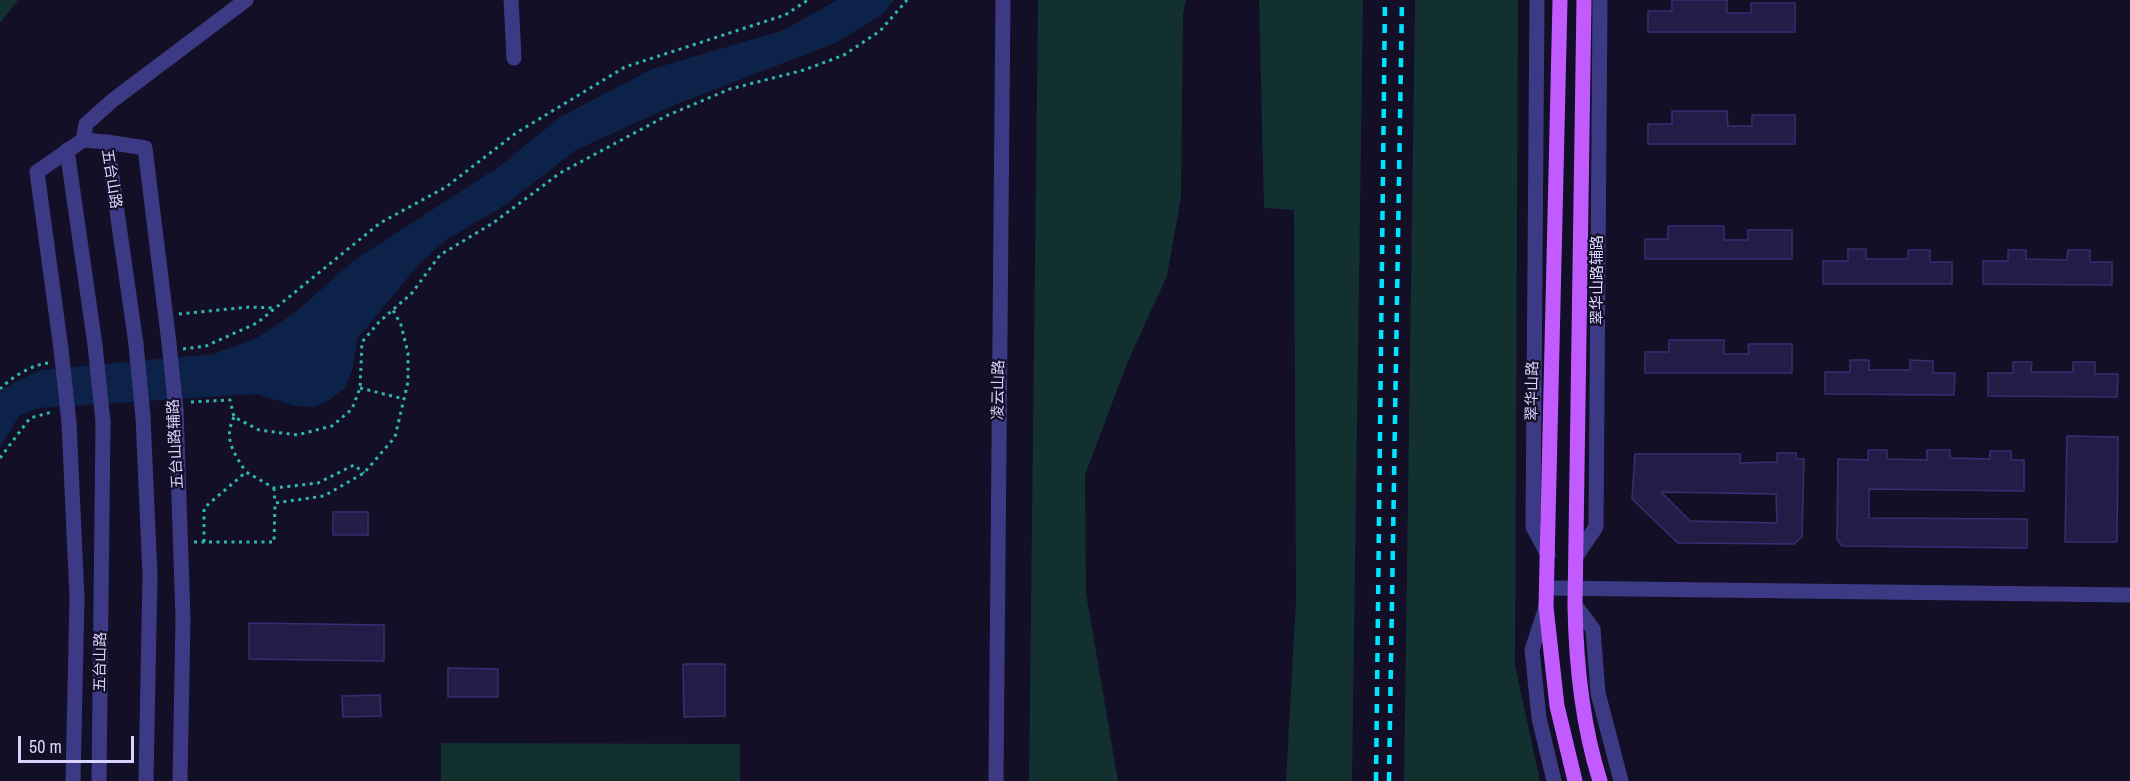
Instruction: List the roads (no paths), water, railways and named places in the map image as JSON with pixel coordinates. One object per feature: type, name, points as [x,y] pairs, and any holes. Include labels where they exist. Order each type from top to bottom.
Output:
[{"type":"main road","name":"翠华山路","points":[[1560,0],[1546,607],[1557,706],[1575,781]]},
{"type":"main road","points":[[1584,0],[1575,605],[1576,646],[1587,739],[1600,781]]},
{"type":"street","points":[[83,140],[86,124],[113,100],[246,0]]},
{"type":"street","points":[[511,0],[514,58]]},
{"type":"street","name":"凌云山路","points":[[996,781],[1003,0]]},
{"type":"street","points":[[1537,0],[1533,527],[1548,555]]},
{"type":"street","name":"翠华山路辅路","points":[[1577,555],[1596,526],[1600,0]]},
{"type":"street","name":"五台山路","points":[[99,781],[104,422],[67,150],[83,140],[107,142],[136,344],[143,417],[150,575],[146,781]]},
{"type":"street","name":"五台山路辅路","points":[[107,142],[145,148],[166,314],[176,346],[181,406],[180,542],[183,618],[180,781]]},
{"type":"street","points":[[67,150],[37,172],[69,423],[77,598],[73,781]]},
{"type":"street","points":[[1548,588],[2130,595]]},
{"type":"street","points":[[1575,605],[1593,629],[1598,693],[1621,781]]},
{"type":"street","points":[[1546,607],[1532,650],[1539,718],[1554,781]]},
{"type":"water","points":[[837,0],[894,0],[883,14],[838,42],[677,104],[576,150],[504,206],[446,240],[419,264],[358,338],[352,371],[344,389],[326,402],[312,407],[296,406],[256,394],[39,408],[19,416],[0,447],[0,393],[4,388],[40,370],[213,354],[257,338],[297,311],[353,261],[500,166],[560,117],[652,69],[784,30]]},
{"type":"railway","points":[[1376,781],[1385,0]]},
{"type":"railway","points":[[1389,781],[1402,0]]}]
